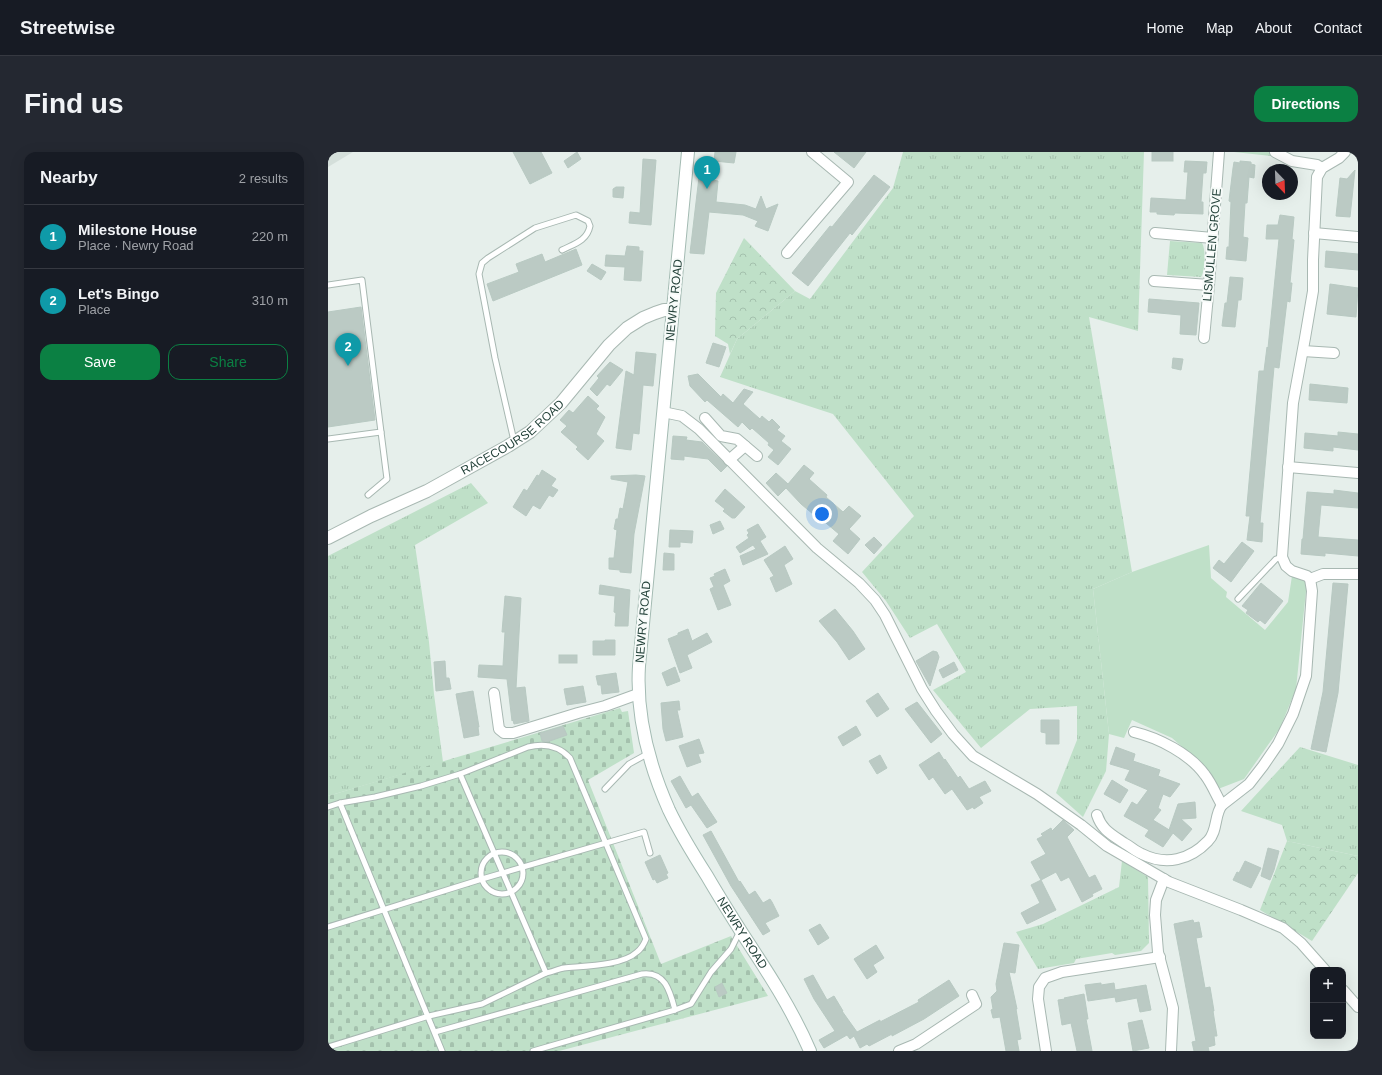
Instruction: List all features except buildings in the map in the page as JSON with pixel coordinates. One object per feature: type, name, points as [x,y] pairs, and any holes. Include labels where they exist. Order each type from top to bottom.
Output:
[{"type":"main road","name":"NEWRY ROAD","points":[[688,152],[639,666],[638,694],[644,734],[669,810],[688,845],[741,931],[774,980],[798,1024],[810,1051]]},
{"type":"main road","name":"RACECOURSE ROAD","points":[[328,538],[371,516],[427,491],[515,442],[530,432],[561,403],[609,345],[626,328],[655,313],[664,310],[673,310]]},
{"type":"street","points":[[787,253],[848,182],[812,152]]},
{"type":"street","name":"LISMULLEN GROVE","points":[[1204,338],[1219,152]]},
{"type":"street","points":[[1275,152],[1292,161],[1317,165],[1322,168]]},
{"type":"street","points":[[1097,815],[1100,824],[1108,832],[1142,854],[1159,861],[1179,860],[1194,854],[1210,840],[1215,828],[1219,809],[1249,784],[1278,744],[1293,714],[1306,676],[1312,591],[1310,579],[1307,576],[1292,571],[1286,566],[1282,557],[1293,403],[1313,291],[1317,177],[1322,168],[1339,158],[1345,152]]},
{"type":"street","points":[[1155,233],[1213,238]]},
{"type":"street","points":[[1314,233],[1358,236]]},
{"type":"street","points":[[1154,281],[1209,285]]},
{"type":"street","points":[[1303,351],[1334,353]]},
{"type":"street","points":[[663,412],[682,416],[699,429],[818,548],[859,583],[875,600],[885,615],[922,688],[936,711],[953,734],[973,756],[1037,794],[1081,825],[1107,846],[1164,879],[1283,928],[1301,943],[1322,967]]},
{"type":"street","points":[[705,418],[721,436],[737,439],[757,456]]},
{"type":"street","points":[[729,460],[745,446]]},
{"type":"street","points":[[1288,468],[1358,473]]},
{"type":"street","points":[[1310,579],[1323,574],[1358,574]]},
{"type":"street","points":[[494,693],[499,729],[504,733],[513,733],[605,706],[638,694]]},
{"type":"street","points":[[1134,732],[1149,735],[1170,745],[1197,766],[1205,775],[1222,805]]},
{"type":"street","points":[[1164,879],[1156,900],[1156,910],[1160,957],[1173,1008],[1171,1051]]},
{"type":"street","points":[[1046,1051],[1038,999],[1039,987],[1045,978],[1062,972],[1160,957]]},
{"type":"street","points":[[1346,993],[1358,1007]]},
{"type":"street","points":[[899,1051],[916,1044],[976,1004],[972,995]]},
{"type":"lane","points":[[515,442],[495,358],[479,274],[482,263],[488,258],[535,228],[576,215],[588,221],[590,226],[589,232],[583,239],[562,250]]},
{"type":"lane","points":[[328,285],[362,280],[387,479],[368,495]]},
{"type":"lane","points":[[328,439],[381,432]]},
{"type":"lane","points":[[1238,599],[1276,559],[1282,557]]},
{"type":"lane","points":[[328,807],[366,797],[375,797],[416,787],[460,774],[528,747],[546,744],[560,750],[570,758],[646,939],[637,953],[627,958],[600,965],[564,968],[546,974],[482,1004],[429,1016],[328,1047]]},
{"type":"lane","points":[[605,789],[629,764],[650,753]]},
{"type":"lane","points":[[460,774],[546,974]]},
{"type":"lane","points":[[340,803],[429,1016],[442,1051]]},
{"type":"lane","points":[[328,927],[482,879],[644,832],[650,853]]},
{"type":"lane","points":[[499,852],[511,854],[516,857],[522,867],[522,879],[520,885],[511,892],[505,894],[493,893],[488,889],[482,879],[482,868],[484,862],[494,854],[499,852]]},
{"type":"lane","points":[[533,1051],[691,1004],[711,972],[731,949],[741,931]]},
{"type":"lane","points":[[435,1032],[649,973],[656,975],[666,984],[670,991],[675,1010]]},
{"type":"shaded area","points":[[328,152],[353,152],[328,167]]},
{"type":"green space","points":[[903,152],[1144,152],[1138,331],[1089,317],[1132,572],[1093,589],[1109,734],[1106,771],[1083,817],[1056,793],[1077,740],[1077,706],[1030,709],[981,748],[933,690],[966,672],[937,624],[910,638],[886,601],[862,572],[914,516],[833,414],[720,377],[737,339],[795,291],[810,299],[893,188]]},
{"type":"green space","points":[[1234,152],[1271,152],[1271,156]]},
{"type":"green space","points":[[744,238],[795,291],[737,339],[730,354],[728,344],[715,336],[716,293]]},
{"type":"green space","points":[[1170,241],[1202,243],[1204,260],[1201,277],[1167,275]]},
{"type":"green space","points":[[471,483],[488,503],[415,545],[429,642],[443,762],[328,796],[328,556]]},
{"type":"green space","points":[[1209,545],[1211,578],[1227,592],[1226,597],[1265,630],[1288,602],[1292,576],[1307,581],[1296,689],[1280,728],[1244,779],[1218,789],[1203,765],[1172,738],[1132,720],[1124,738],[1109,734],[1093,589],[1132,572]]},
{"type":"green space","points":[[620,708],[622,712],[628,711],[634,753],[588,780],[661,964],[731,936],[768,996],[559,1051],[328,1051],[328,796]]},
{"type":"green space","points":[[1300,747],[1358,765],[1358,856],[1287,841],[1282,825],[1241,811]]},
{"type":"green space","points":[[1287,841],[1358,856],[1358,873],[1312,941],[1260,910]]},
{"type":"green space","points":[[1122,861],[1148,877],[1149,943],[1141,951],[1115,955],[1112,953],[1076,959],[1074,963],[1038,969],[1016,932],[1043,924],[1119,887]]},
{"type":"place","name":"Milestone House","points":[[707,189]]},
{"type":"place","name":"Let's Bingo","points":[[348,366]]}]
